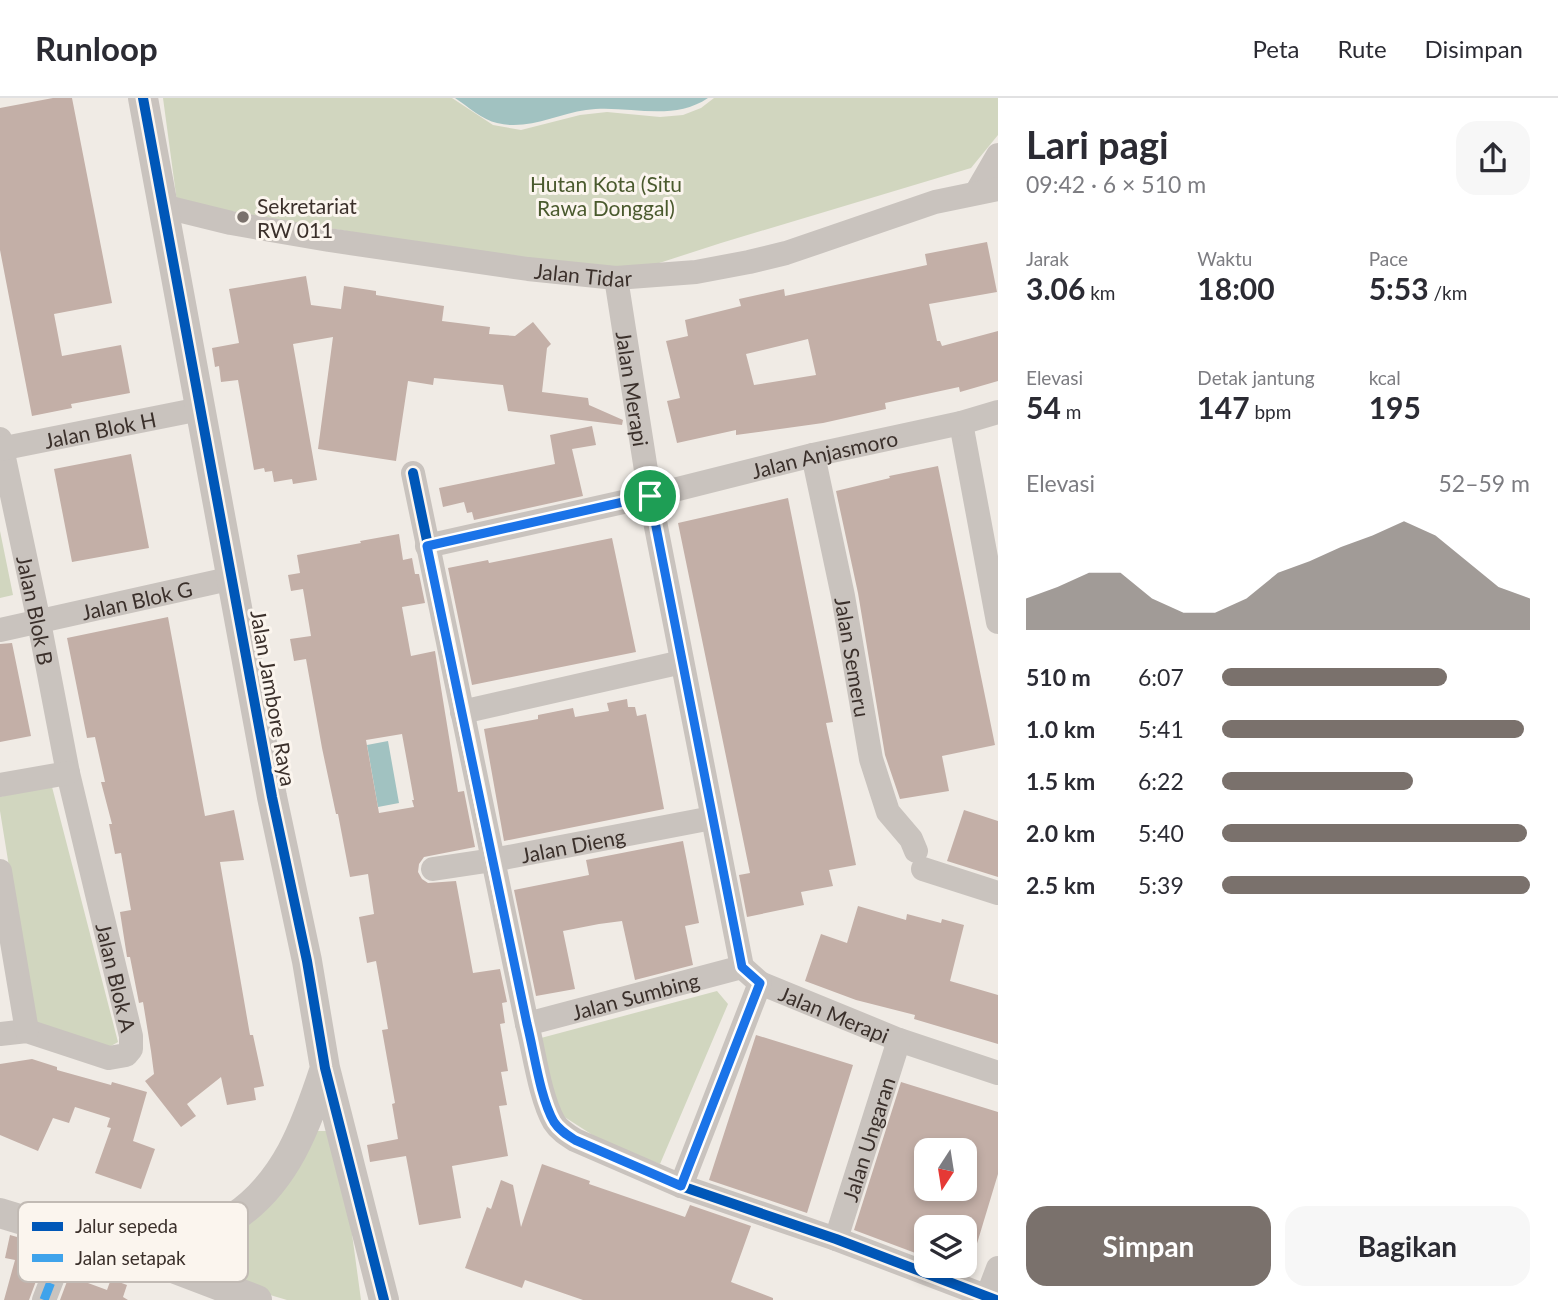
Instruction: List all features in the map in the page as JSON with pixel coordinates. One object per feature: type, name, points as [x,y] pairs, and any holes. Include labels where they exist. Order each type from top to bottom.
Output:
[{"type":"street","name":"Jalan Jambore Raya","points":[[144,98],[272,797],[307,961],[325,1068],[384,1300]]},
{"type":"street","points":[[987,191],[998,155]]},
{"type":"street","name":"Jalan Tidar","points":[[162,206],[231,223],[328,240],[515,267],[615,278],[696,272],[748,262],[786,253],[922,206],[987,191]]},
{"type":"street","name":"Jalan Merapi","points":[[615,278],[650,496],[712,818],[751,975],[899,1040],[998,1073]]},
{"type":"street","name":"Jalan Blok H","points":[[1,445],[200,409]]},
{"type":"street","name":"Jalan Anjasmoro","points":[[427,546],[650,496],[998,412]]},
{"type":"street","points":[[961,423],[998,622]]},
{"type":"street","name":"Jalan Blok B","points":[[1,445],[68,773]]},
{"type":"street","name":"Jalan Semeru","points":[[813,455],[838,569],[872,759],[888,812],[911,839],[920,860],[998,893]]},
{"type":"street","points":[[413,474],[527,1024],[546,1102],[554,1122],[563,1132],[595,1150],[681,1186],[836,1239],[992,1298],[998,1268]]},
{"type":"street","name":"Jalan Blok G","points":[[0,629],[233,578]]},
{"type":"street","points":[[462,712],[682,662]]},
{"type":"street","points":[[0,785],[68,773]]},
{"type":"street","name":"Jalan Blok A","points":[[0,1034],[27,1031],[109,1058],[125,1055],[131,1048],[131,1036],[68,773]]},
{"type":"street","name":"Jalan Dieng","points":[[433,869],[712,818]]},
{"type":"street","points":[[0,871],[27,1031]]},
{"type":"street","points":[[681,1186],[751,975]]},
{"type":"street","name":"Jalan Sumbing","points":[[527,1024],[751,975]]},
{"type":"street","name":"Jalan Ungaran","points":[[836,1239],[899,1040]]},
{"type":"street","points":[[248,1206],[257,1199],[292,1154],[305,1128],[325,1068]]},
{"type":"street","points":[[0,1213],[18,1218]]},
{"type":"street","points":[[44,1300],[51,1282]]},
{"type":"street","points":[[210,1282],[257,1300]]},
{"type":"green space","name":"Hutan Kota (Situ Rawa Donggal)","points":[[163,98],[452,98],[493,125],[521,130],[580,115],[607,112],[660,117],[683,115],[701,108],[714,98],[998,98],[998,135],[971,168],[616,277],[177,202]]},
{"type":"green space","points":[[0,531],[13,595],[0,598]]},
{"type":"green space","points":[[51,783],[118,1042],[97,1054],[34,1021],[0,811],[0,797]]},
{"type":"green space","points":[[717,991],[728,1004],[660,1164],[605,1143],[563,1116],[546,1075],[541,1038]]},
{"type":"green space","points":[[314,1131],[338,1131],[361,1300],[287,1300],[226,1282],[248,1282],[248,1211]]},
{"type":"water","points":[[455,98],[708,98],[679,110],[586,110],[542,121],[508,125],[481,116]]},
{"type":"water","points":[[388,741],[399,803],[378,807],[367,745]]},
{"type":"building","points":[[53,98],[72,98],[112,303],[54,314],[62,356],[121,345],[130,393],[71,404],[72,408],[32,416],[0,250],[0,108]]},
{"type":"building","points":[[987,242],[997,292],[929,304],[937,341],[940,341],[942,346],[998,331],[998,381],[960,392],[959,387],[885,403],[886,409],[823,423],[736,435],[736,430],[677,443],[667,401],[680,398],[666,341],[688,336],[685,320],[741,306],[739,299],[784,289],[785,296],[927,265],[925,254]],"holes":[[[808,339],[816,375],[754,385],[746,354]]]},
{"type":"building","points":[[306,276],[311,305],[341,309],[344,286],[376,291],[376,295],[444,306],[442,321],[490,327],[489,334],[515,336],[533,322],[551,344],[547,348],[542,392],[588,398],[589,405],[623,420],[622,425],[508,411],[503,385],[434,378],[433,385],[408,381],[396,461],[318,449],[333,337],[293,344],[317,480],[293,484],[292,479],[274,482],[272,471],[265,472],[264,468],[254,470],[238,380],[221,382],[219,366],[215,367],[212,348],[239,343],[229,289]]},
{"type":"building","points":[[592,426],[596,445],[572,449],[583,496],[474,520],[472,512],[467,513],[464,502],[443,507],[439,488],[555,464],[550,435]]},
{"type":"building","points":[[131,454],[149,548],[72,562],[54,469]]},
{"type":"building","points":[[938,466],[995,745],[942,756],[949,791],[900,799],[885,755],[858,593],[836,491]]},
{"type":"building","points":[[788,498],[833,722],[826,723],[856,865],[829,870],[833,886],[801,892],[804,905],[747,917],[739,875],[750,873],[678,523]]},
{"type":"building","points":[[399,534],[403,560],[412,558],[415,574],[419,574],[425,603],[402,607],[411,656],[435,651],[458,792],[464,791],[475,847],[424,857],[418,872],[428,883],[456,881],[473,973],[500,969],[507,1002],[502,1003],[505,1023],[500,1024],[508,1071],[501,1072],[507,1105],[499,1106],[508,1156],[452,1166],[461,1218],[419,1225],[406,1156],[370,1162],[367,1145],[398,1139],[392,1104],[395,1103],[382,1030],[388,1029],[376,961],[367,963],[359,917],[374,914],[368,874],[350,877],[306,659],[294,661],[290,639],[311,636],[303,589],[291,591],[288,575],[300,573],[297,555],[361,543],[360,541]],"holes":[[[402,734],[414,807],[379,813],[366,740]]]},
{"type":"building","points":[[612,538],[636,652],[472,685],[448,568],[488,560],[489,563]]},
{"type":"building","points":[[168,617],[205,816],[234,810],[244,860],[220,862],[250,1035],[253,1035],[264,1086],[254,1088],[256,1100],[227,1105],[221,1077],[187,1104],[196,1116],[181,1127],[145,1081],[154,1074],[143,1002],[139,1003],[130,957],[127,957],[120,912],[131,910],[121,853],[115,854],[109,824],[112,824],[101,782],[105,782],[95,737],[87,738],[67,638]]},
{"type":"building","points":[[12,643],[31,736],[0,742],[0,644]]},
{"type":"building","points":[[627,699],[628,707],[635,707],[637,716],[646,714],[664,809],[504,841],[484,729],[538,719],[538,715],[573,708],[575,717],[609,711],[607,703]]},
{"type":"building","points":[[964,810],[998,821],[998,877],[947,861]]},
{"type":"building","points":[[683,841],[699,923],[685,926],[693,965],[635,980],[622,921],[563,931],[575,989],[536,996],[514,890],[589,875],[586,860]]},
{"type":"building","points":[[858,906],[906,920],[907,914],[941,923],[942,919],[964,925],[950,981],[998,995],[998,1044],[914,1019],[915,1015],[856,1000],[805,981],[821,934],[847,943]]},
{"type":"building","points":[[756,1035],[853,1065],[807,1213],[709,1180]]},
{"type":"building","points":[[32,1059],[57,1067],[57,1070],[147,1092],[133,1141],[155,1149],[141,1189],[95,1173],[111,1128],[107,1127],[110,1118],[75,1107],[69,1123],[53,1118],[38,1151],[0,1135],[0,1064]]},
{"type":"building","points":[[901,1082],[998,1112],[998,1174],[977,1244],[977,1215],[914,1215],[914,1252],[854,1230]]},
{"type":"building","points":[[542,1164],[590,1181],[589,1184],[685,1217],[690,1205],[751,1226],[731,1282],[773,1300],[583,1300],[525,1280],[522,1288],[465,1268],[487,1207],[491,1209],[501,1180],[513,1185],[521,1227]]},
{"type":"building","points":[[10,1235],[18,1237],[18,1282],[36,1282],[29,1300],[4,1300],[15,1260],[5,1258]]},
{"type":"building","points":[[67,1282],[85,1282],[107,1290],[110,1282],[127,1285],[123,1297],[128,1300],[60,1300]]},
{"type":"marked path","points":[[44,1300],[51,1282]]},
{"type":"cycle path","points":[[143,98],[272,797],[307,961],[325,1068],[384,1300]]},
{"type":"cycle path","points":[[413,473],[538,1074],[549,1112],[556,1125],[575,1140],[681,1186],[836,1239],[996,1300]]},
{"type":"place","name":"Sekretariat RW 011","points":[[243,217]]},
{"type":"route","points":[[650,496],[742,967],[760,983],[681,1186],[575,1140],[554,1122],[546,1102],[527,1024],[427,546],[650,496]]}]
